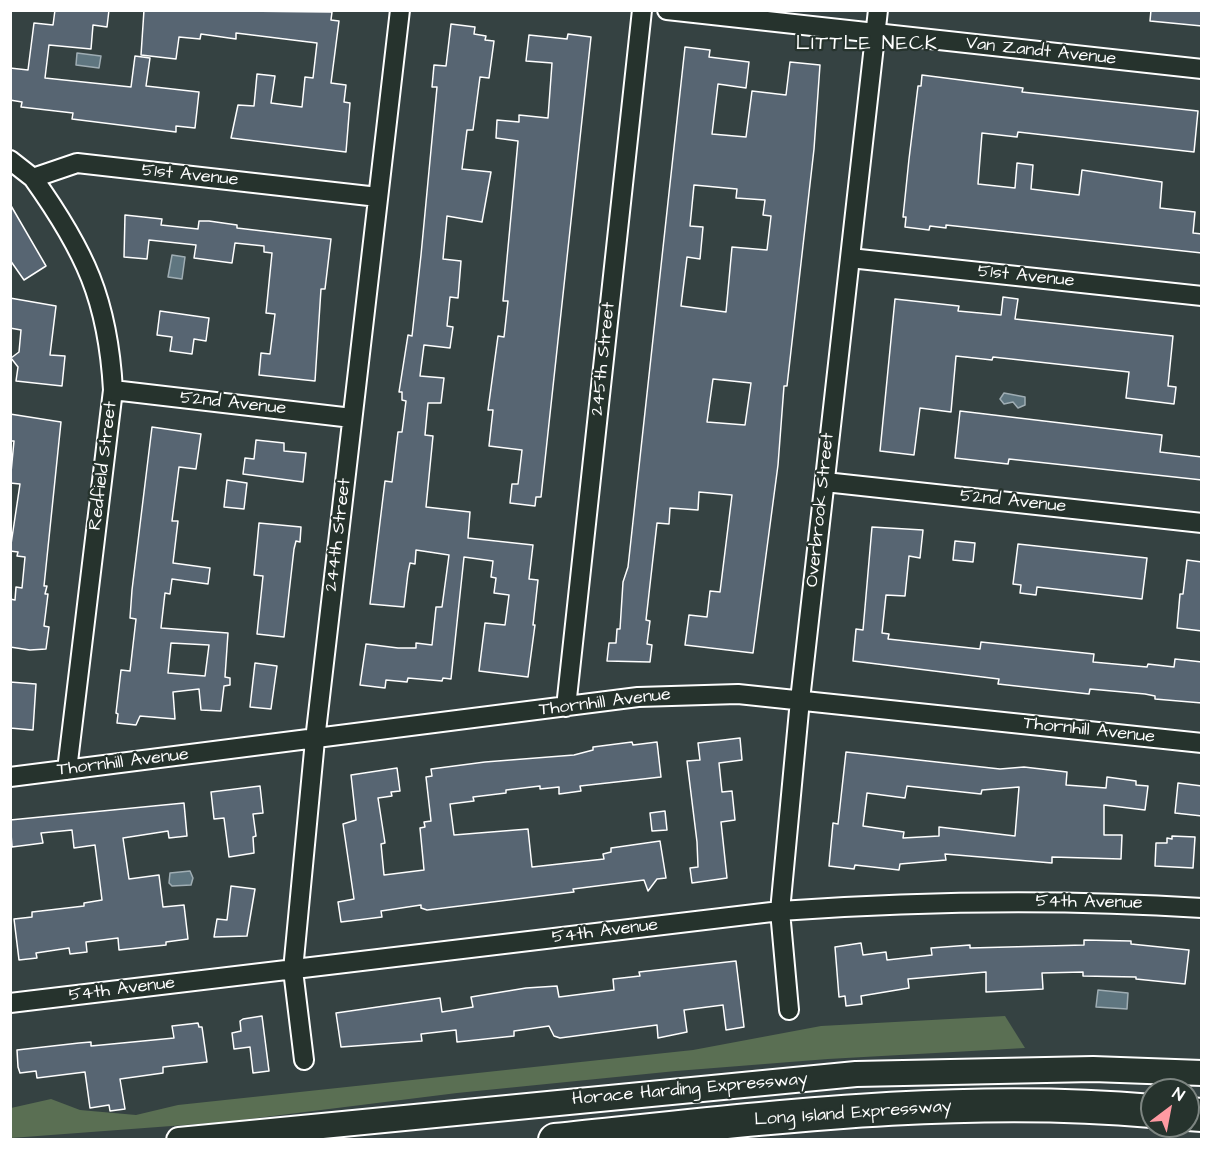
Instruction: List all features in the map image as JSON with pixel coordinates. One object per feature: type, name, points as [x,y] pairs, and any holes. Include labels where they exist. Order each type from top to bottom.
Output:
[{"type":"highway","name":"Long Island Expressway","points":[[555,1140],[869,1111],[995,1106],[1140,1111]]},
{"type":"main road","name":"Horace Harding Expressway","points":[[179,1140],[856,1074],[1093,1069],[1202,1073]]},
{"type":"street","name":"244th Street","points":[[304,1060],[293,970],[315,740],[400,10]]},
{"type":"street","name":"245th Street","points":[[566,707],[642,10]]},
{"type":"street","name":"Van Zandt Avenue","points":[[667,10],[1202,69]]},
{"type":"street","name":"Overbrook Street","points":[[789,1010],[780,911],[800,700],[878,10]]},
{"type":"street","points":[[10,160],[33,178]]},
{"type":"street","name":"51st Avenue","points":[[33,178],[77,163],[378,197]]},
{"type":"street","name":"Redfield Street","points":[[33,178],[75,240],[89,270],[100,300],[111,350],[113,390],[67,770]]},
{"type":"street","name":"51st Avenue","points":[[850,258],[1202,296]]},
{"type":"street","name":"52nd Avenue","points":[[113,390],[352,418]]},
{"type":"street","name":"52nd Avenue","points":[[825,482],[1202,523]]},
{"type":"street","name":"Thornhill Avenue","points":[[10,777],[315,740],[638,697],[688,693],[738,694],[800,700],[1202,743]]},
{"type":"street","name":"54th Avenue","points":[[10,1003],[780,911],[887,903],[1000,901],[1114,903],[1202,908]]},
{"type":"green space","points":[[1005,1016],[1025,1048],[828,1059],[676,1071],[457,1093],[225,1122],[11,1138],[11,1108],[51,1099],[80,1110],[136,1115],[178,1105],[693,1050],[821,1026]]},
{"type":"water","points":[[77,53],[101,56],[99,68],[76,65]]},
{"type":"water","points":[[172,255],[185,257],[182,279],[168,277]]},
{"type":"water","points":[[1004,393],[1025,397],[1025,405],[1018,408],[1013,402],[1004,404],[1000,399]]},
{"type":"water","points":[[190,871],[193,878],[191,885],[172,886],[169,883],[170,873]]},
{"type":"water","points":[[1098,990],[1128,993],[1127,1009],[1096,1007]]},
{"type":"building","points":[[55,10],[109,10],[107,27],[93,25],[91,49],[49,45],[45,78],[131,87],[135,56],[150,58],[146,86],[199,92],[195,128],[176,126],[176,132],[72,119],[73,113],[21,107],[22,102],[10,100],[10,68],[28,70],[34,23],[53,25]]},
{"type":"building","points":[[144,10],[332,12],[331,20],[339,21],[331,83],[346,85],[344,102],[350,103],[346,152],[231,138],[238,105],[254,106],[257,74],[275,76],[271,103],[302,107],[305,77],[313,78],[317,43],[236,33],[236,39],[201,34],[200,39],[179,37],[176,59],[141,55]]},
{"type":"building","points":[[1151,10],[1202,10],[1202,26],[1150,21]]},
{"type":"building","points":[[451,24],[475,27],[474,34],[486,36],[485,40],[494,41],[489,78],[480,77],[473,130],[467,130],[462,169],[491,172],[482,222],[447,216],[443,259],[461,261],[458,298],[450,297],[447,326],[453,327],[450,348],[424,345],[420,376],[444,378],[441,403],[428,403],[425,435],[433,436],[426,507],[470,512],[468,538],[533,545],[529,579],[538,580],[533,625],[535,625],[528,677],[479,671],[485,623],[505,625],[509,595],[494,593],[496,578],[491,577],[493,561],[464,557],[451,679],[443,678],[442,681],[408,678],[407,682],[386,680],[385,688],[360,685],[366,644],[398,648],[416,648],[416,643],[432,645],[436,607],[442,607],[449,555],[416,550],[415,564],[410,563],[404,607],[370,604],[385,481],[392,482],[398,432],[402,432],[406,401],[402,400],[402,392],[399,392],[408,335],[412,336],[421,255],[437,87],[432,87],[434,65],[446,66]]},
{"type":"building","points":[[568,34],[591,37],[541,497],[536,497],[535,506],[510,503],[512,484],[518,484],[522,450],[489,446],[493,410],[488,410],[498,336],[504,337],[508,301],[503,301],[518,141],[496,138],[497,120],[519,122],[519,115],[548,118],[552,63],[526,61],[529,35],[567,39]]},
{"type":"building","points":[[685,47],[710,50],[709,57],[749,62],[746,88],[718,84],[712,134],[746,137],[752,91],[786,95],[790,62],[820,65],[814,149],[787,386],[784,386],[778,465],[753,653],[685,645],[689,615],[707,617],[710,591],[720,592],[732,495],[699,492],[698,510],[670,508],[669,524],[657,523],[646,620],[650,621],[647,644],[652,645],[650,662],[607,661],[609,643],[616,643],[617,629],[620,629],[623,582],[628,567]],"holes":[[[694,185],[737,189],[736,198],[765,200],[763,215],[771,216],[767,250],[732,247],[726,312],[681,306],[687,257],[700,259],[703,227],[690,226]],[[713,379],[751,383],[745,425],[707,422]]]},
{"type":"building","points":[[922,75],[1023,88],[1022,92],[1198,111],[1194,152],[1018,132],[1017,137],[982,133],[978,184],[1015,188],[1017,163],[1033,165],[1031,189],[1079,195],[1082,170],[1162,182],[1160,208],[1195,212],[1193,233],[1202,234],[1202,253],[946,225],[946,228],[930,226],[929,230],[905,227],[906,217],[903,217],[909,159],[918,86],[921,86]]},
{"type":"building","points":[[10,204],[46,266],[24,280],[10,260]]},
{"type":"building","points":[[125,215],[162,219],[161,225],[198,229],[199,221],[209,221],[237,225],[237,228],[331,239],[325,289],[321,289],[315,381],[259,375],[261,353],[270,354],[275,314],[266,313],[272,253],[264,252],[264,246],[235,243],[232,263],[194,258],[196,245],[149,240],[147,259],[124,257]]},
{"type":"building","points":[[1003,297],[1018,299],[1015,319],[1173,336],[1168,386],[1176,387],[1174,404],[1126,398],[1129,372],[993,357],[992,360],[956,356],[951,412],[920,408],[914,455],[880,451],[895,299],[959,306],[958,311],[1001,315]]},
{"type":"building","points":[[10,298],[56,306],[50,355],[65,356],[62,386],[16,381],[18,367],[11,358],[19,352],[21,330],[10,328]]},
{"type":"building","points":[[160,311],[209,318],[206,341],[194,339],[192,354],[170,351],[172,337],[157,335]]},
{"type":"building","points":[[960,411],[1162,435],[1160,452],[1202,457],[1202,480],[1009,459],[1008,464],[955,458]]},
{"type":"building","points":[[10,414],[61,422],[44,586],[47,586],[45,594],[48,594],[44,626],[49,627],[46,649],[30,650],[10,647],[10,599],[15,600],[16,587],[22,588],[25,557],[17,556],[18,552],[10,551],[20,484],[10,483],[14,441],[10,441]]},
{"type":"building","points":[[152,427],[201,434],[196,469],[179,467],[172,521],[178,521],[173,563],[210,568],[208,584],[172,579],[170,594],[165,593],[161,628],[228,633],[225,677],[230,678],[230,685],[224,686],[221,711],[201,710],[199,689],[173,692],[175,719],[140,716],[136,725],[117,723],[121,670],[130,671],[136,619],[130,618]],"holes":[[[171,643],[209,645],[205,676],[168,673]]]},
{"type":"building","points":[[256,440],[284,443],[284,451],[306,453],[303,482],[243,474],[245,458],[254,459]]},
{"type":"building","points":[[227,480],[247,483],[244,509],[224,507]]},
{"type":"building","points":[[259,523],[301,527],[300,542],[296,541],[294,549],[284,637],[257,634],[263,576],[254,575]]},
{"type":"building","points":[[872,527],[923,530],[920,558],[909,556],[905,596],[886,595],[882,633],[889,634],[888,639],[980,649],[981,642],[1094,654],[1093,662],[1147,667],[1148,664],[1174,667],[1175,659],[1202,662],[1202,703],[1155,699],[1155,696],[1145,694],[1090,689],[1089,694],[998,684],[999,679],[853,661],[856,629],[863,630]]},
{"type":"building","points":[[955,541],[975,543],[973,562],[953,560]]},
{"type":"building","points":[[1018,544],[1147,558],[1142,599],[1037,587],[1036,595],[1020,593],[1021,585],[1013,584]]},
{"type":"building","points":[[1187,560],[1202,562],[1202,631],[1177,628],[1180,594],[1183,594]]},
{"type":"building","points":[[255,663],[277,666],[271,709],[250,707]]},
{"type":"building","points":[[10,682],[36,684],[33,730],[10,728]]},
{"type":"building","points":[[740,738],[742,760],[719,763],[722,792],[732,791],[735,820],[721,822],[727,878],[692,883],[690,868],[698,867],[697,842],[687,761],[700,760],[698,743]]},
{"type":"building","points":[[632,742],[633,745],[657,742],[661,777],[580,786],[581,791],[559,794],[559,787],[540,789],[540,786],[506,790],[506,793],[473,797],[474,801],[450,804],[454,835],[528,829],[532,867],[604,859],[603,854],[611,852],[611,848],[660,841],[666,878],[657,879],[648,891],[644,880],[573,889],[574,892],[427,910],[421,908],[421,905],[381,911],[382,917],[341,922],[338,902],[354,899],[343,824],[356,820],[351,775],[397,768],[400,791],[391,792],[392,796],[378,798],[385,843],[381,844],[384,875],[424,870],[420,828],[425,827],[424,822],[431,821],[426,777],[432,776],[431,769],[574,755],[593,750],[593,747]]},
{"type":"building","points":[[846,752],[1000,769],[1024,767],[1067,772],[1066,785],[1106,788],[1107,777],[1136,781],[1136,785],[1148,786],[1145,810],[1104,805],[1104,835],[1122,835],[1121,859],[1052,857],[1052,863],[945,854],[946,860],[900,864],[899,870],[855,865],[854,869],[829,866],[833,823],[838,824]],"holes":[[[907,786],[981,794],[982,790],[1019,787],[1015,836],[939,827],[939,836],[903,838],[904,832],[863,826],[867,793],[905,798]]]},
{"type":"building","points":[[1178,783],[1202,786],[1202,816],[1175,813]]},
{"type":"building","points":[[260,786],[263,813],[253,814],[256,836],[253,837],[254,853],[229,857],[224,818],[214,819],[211,792]]},
{"type":"building","points":[[184,803],[187,836],[169,838],[168,831],[123,838],[129,879],[159,875],[163,907],[184,905],[188,939],[166,942],[166,945],[119,950],[118,938],[86,942],[87,952],[70,954],[69,948],[36,953],[37,958],[19,960],[14,919],[32,917],[32,912],[84,906],[84,903],[102,900],[95,845],[74,848],[72,830],[41,833],[43,843],[12,847],[10,820]]},
{"type":"building","points":[[665,811],[667,830],[652,831],[650,813]]},
{"type":"building","points":[[1172,836],[1195,837],[1193,868],[1155,866],[1156,843],[1167,843],[1167,838],[1172,839]]},
{"type":"building","points":[[231,886],[255,889],[247,936],[214,937],[217,919],[227,920]]},
{"type":"building","points":[[1084,940],[1131,941],[1131,944],[1189,950],[1185,984],[1136,979],[1136,977],[1083,976],[1083,972],[1042,973],[1043,989],[986,992],[986,972],[908,979],[909,988],[861,996],[862,1004],[846,1006],[845,996],[839,997],[835,947],[861,943],[863,955],[886,952],[887,960],[932,955],[931,948],[970,945],[970,948],[1084,945]]},
{"type":"building","points":[[736,961],[744,1027],[726,1030],[723,1005],[684,1010],[687,1032],[658,1038],[657,1025],[560,1038],[554,1036],[549,1026],[514,1031],[514,1036],[457,1042],[456,1030],[421,1034],[422,1041],[341,1047],[336,1013],[440,998],[442,1012],[473,1007],[471,997],[526,988],[557,986],[559,997],[614,990],[613,979],[640,976],[639,972]]},
{"type":"building","points":[[262,1016],[269,1071],[253,1073],[250,1047],[234,1049],[232,1033],[241,1031],[240,1021],[243,1019]]},
{"type":"building","points":[[198,1023],[199,1027],[202,1027],[207,1062],[163,1067],[163,1073],[120,1079],[125,1109],[110,1111],[109,1105],[90,1108],[85,1072],[37,1078],[36,1071],[20,1073],[18,1067],[17,1050],[91,1042],[91,1046],[174,1038],[172,1026]]},
{"type":"district","name":"LITTLE NECK","points":[[867,45]]}]
